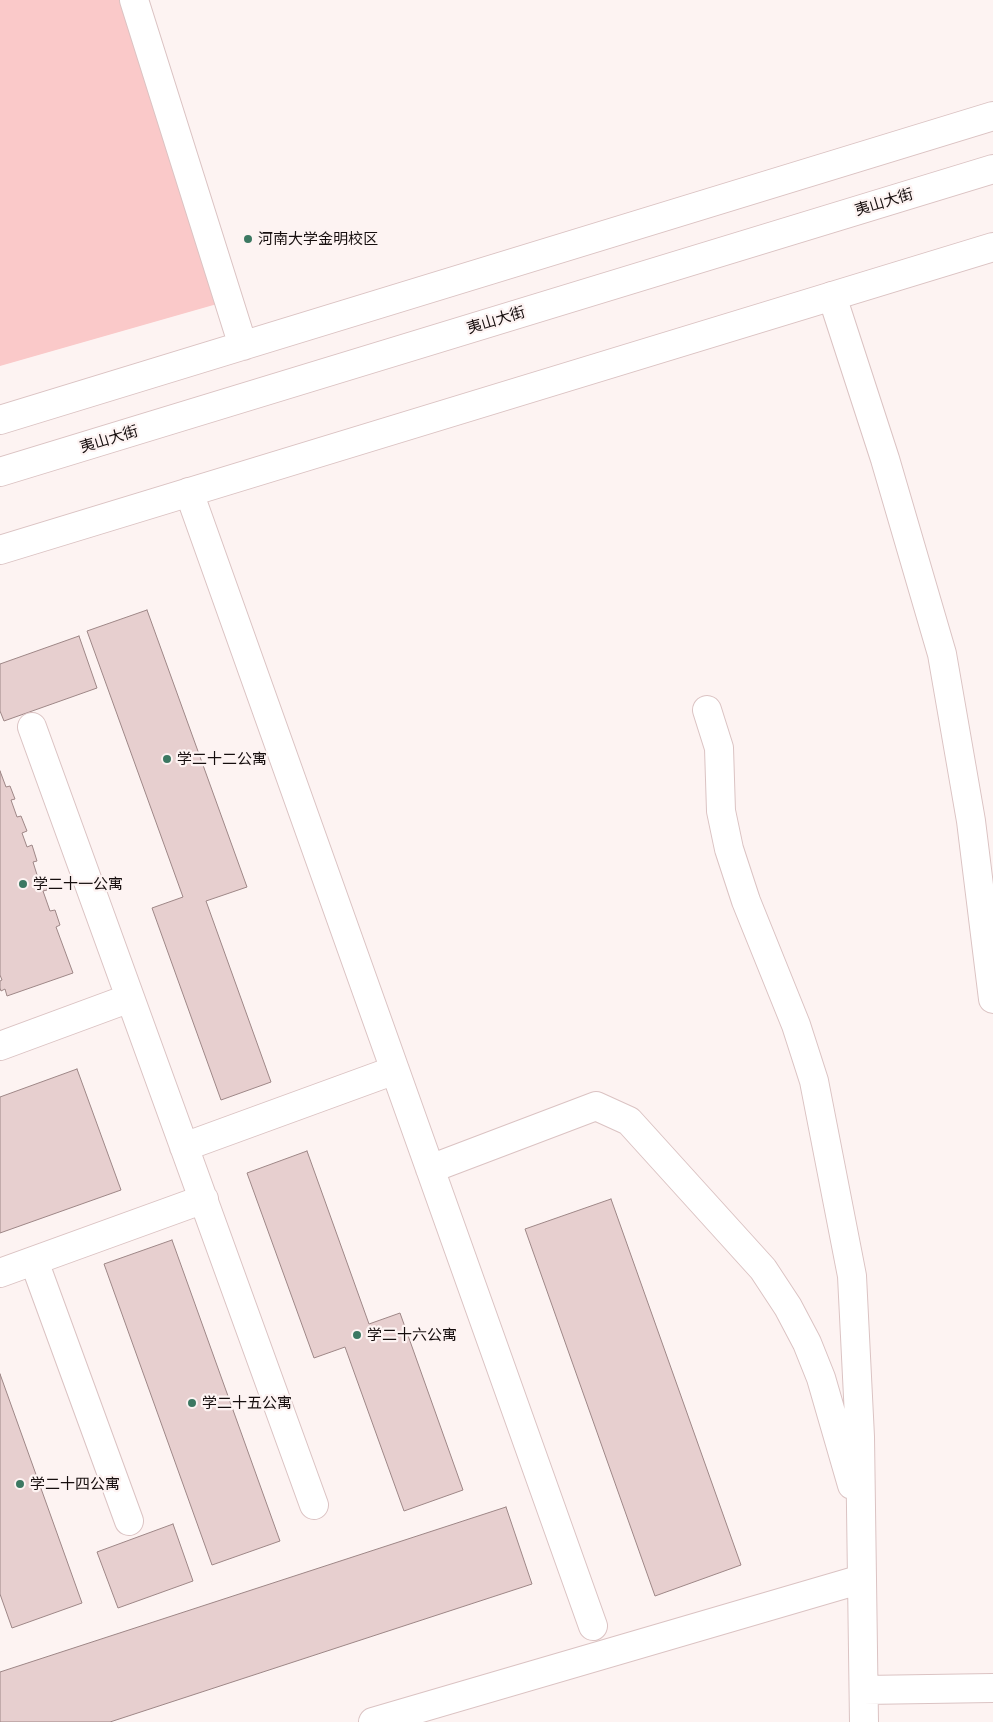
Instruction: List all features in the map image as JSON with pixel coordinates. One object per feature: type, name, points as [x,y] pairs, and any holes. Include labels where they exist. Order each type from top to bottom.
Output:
[{"type":"street","points":[[134,0],[243,346]]},
{"type":"street","points":[[0,420],[993,116]]},
{"type":"street","name":"夷山大街","points":[[0,472],[993,169]]},
{"type":"street","points":[[0,550],[993,247]]},
{"type":"street","points":[[832,296],[885,458],[942,654],[970,822],[993,999]]},
{"type":"street","points":[[189,492],[593,1626]]},
{"type":"street","points":[[707,710],[719,748],[721,811],[729,849],[746,901],[796,1025],[814,1081],[852,1276],[860,1437],[864,1722]]},
{"type":"street","points":[[32,727],[314,1506]]},
{"type":"street","points":[[0,1046],[130,998]]},
{"type":"street","points":[[184,1146],[395,1070]]},
{"type":"street","points":[[430,1169],[596,1106],[629,1121],[764,1269],[788,1307],[807,1343],[821,1378],[862,1515]]},
{"type":"street","points":[[0,1273],[204,1200]]},
{"type":"street","points":[[34,1261],[129,1521]]},
{"type":"street","points":[[373,1722],[862,1580]]},
{"type":"street","points":[[864,1690],[993,1688]]},
{"type":"shaded area","points":[[0,0],[137,0],[238,298],[0,366]]},
{"type":"building","name":"学二十二公寓","points":[[147,610],[247,887],[206,901],[271,1082],[221,1100],[152,908],[183,897],[87,631]]},
{"type":"building","points":[[79,636],[97,688],[4,721],[0,711],[0,664]]},
{"type":"building","name":"学二十一公寓","points":[[0,771],[6,787],[10,786],[15,799],[11,800],[17,817],[21,816],[27,831],[22,833],[27,847],[32,845],[37,861],[33,862],[38,878],[43,877],[47,890],[43,891],[50,911],[55,910],[60,925],[56,927],[73,973],[7,996],[5,989],[1,991],[0,988],[0,981],[2,980],[0,975]]},
{"type":"building","points":[[77,1069],[121,1190],[0,1233],[0,1097]]},
{"type":"building","name":"学二十六公寓","points":[[307,1151],[369,1324],[400,1313],[463,1490],[404,1511],[345,1347],[314,1358],[247,1173]]},
{"type":"building","points":[[611,1199],[741,1565],[655,1596],[525,1229]]},
{"type":"building","name":"学二十五公寓","points":[[172,1240],[280,1541],[212,1565],[104,1264]]},
{"type":"building","name":"学二十四公寓","points":[[0,1374],[82,1603],[12,1628],[0,1594]]},
{"type":"building","points":[[506,1507],[532,1584],[110,1722],[0,1722],[0,1672]]},
{"type":"building","points":[[173,1524],[193,1581],[118,1608],[97,1552]]},
{"type":"place","name":"河南大学金明校区","points":[[248,239]]},
{"type":"place","name":"学二十二公寓","points":[[167,759]]},
{"type":"place","name":"学二十一公寓","points":[[23,884]]},
{"type":"place","name":"学二十六公寓","points":[[357,1335]]},
{"type":"place","name":"学二十五公寓","points":[[192,1403]]},
{"type":"place","name":"学二十四公寓","points":[[20,1484]]}]
